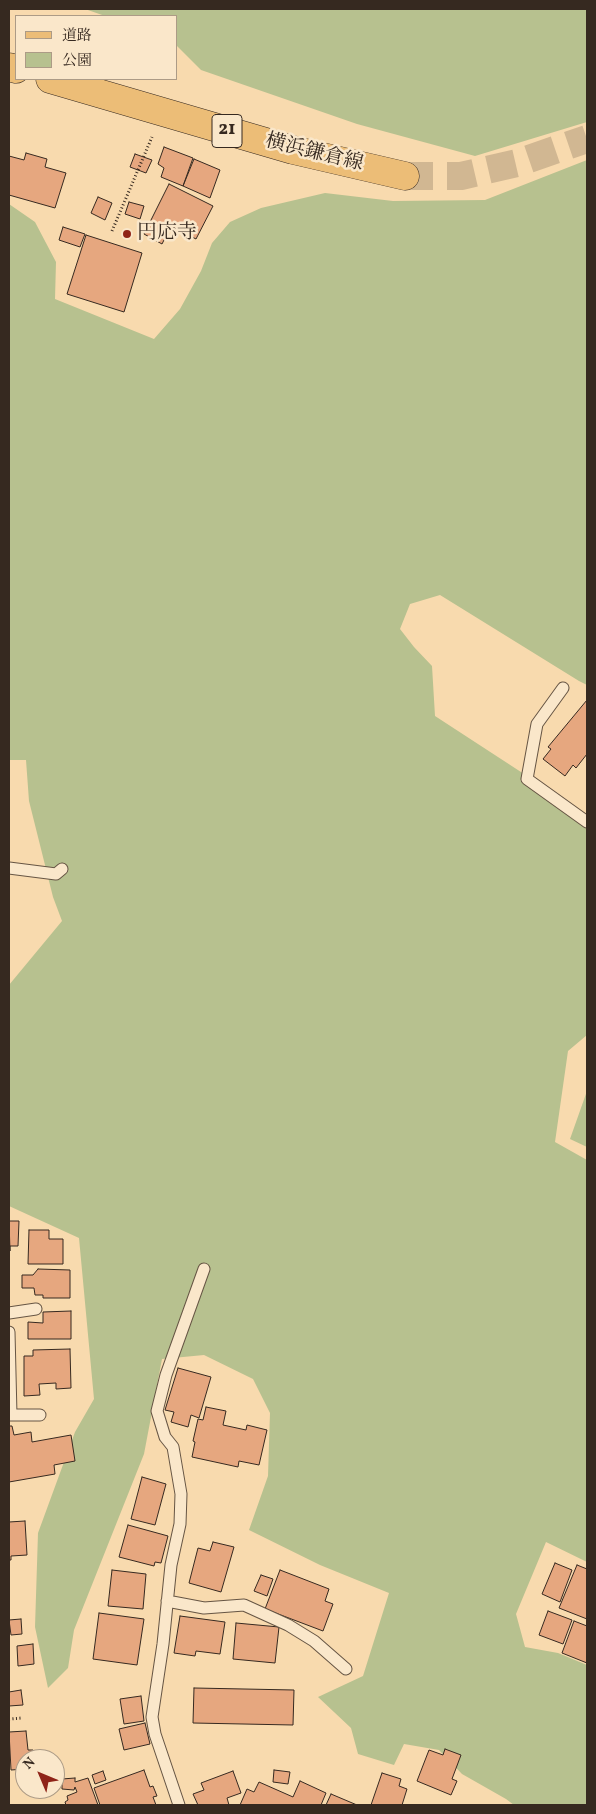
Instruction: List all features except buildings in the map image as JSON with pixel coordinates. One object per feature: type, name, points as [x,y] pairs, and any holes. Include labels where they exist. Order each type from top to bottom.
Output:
[{"type":"main road","name":"横浜鎌倉線","points":[[53,80],[293,150],[405,176]]},
{"type":"lane","points":[[563,688],[537,724],[527,779],[587,822]]},
{"type":"lane","points":[[9,868],[56,874],[62,869]]},
{"type":"lane","points":[[180,1805],[155,1734],[152,1717],[163,1644],[171,1565],[180,1524],[181,1494],[173,1447],[165,1437],[156,1412],[166,1375],[204,1269]]},
{"type":"lane","points":[[9,1313],[36,1309]]},
{"type":"lane","points":[[9,1332],[10,1415],[40,1414]]},
{"type":"lane","points":[[167,1601],[204,1608],[244,1605],[288,1625],[314,1641],[346,1668]]},
{"type":"path","points":[[112,231],[153,134]]},
{"type":"path","points":[[9,1719],[22,1718]]},
{"type":"green space","points":[[85,9],[587,9],[587,122],[475,156],[357,124],[201,70],[178,47],[178,15],[102,15]]},
{"type":"green space","points":[[587,160],[587,685],[440,595],[410,604],[400,629],[432,666],[435,716],[587,815],[587,1035],[568,1051],[555,1142],[587,1160],[587,1562],[546,1542],[516,1614],[525,1647],[558,1653],[587,1665],[587,1805],[514,1805],[462,1774],[439,1750],[404,1744],[394,1765],[358,1754],[351,1728],[318,1697],[363,1676],[389,1593],[320,1565],[249,1530],[268,1476],[270,1413],[253,1379],[204,1355],[162,1359],[144,1454],[74,1630],[68,1668],[48,1688],[35,1627],[38,1533],[75,1432],[94,1399],[79,1238],[9,1206],[9,985],[62,921],[53,897],[29,801],[26,760],[9,760],[9,204],[35,222],[56,262],[55,299],[154,339],[180,309],[201,271],[212,243],[230,222],[261,208],[325,193],[393,201],[485,200]]},
{"type":"green space","points":[[587,1091],[587,1147],[570,1139]]},
{"type":"tunnel","points":[[405,176],[461,176],[517,163],[587,139]]},
{"type":"place","name":"円応寺","points":[[127,234]]}]
